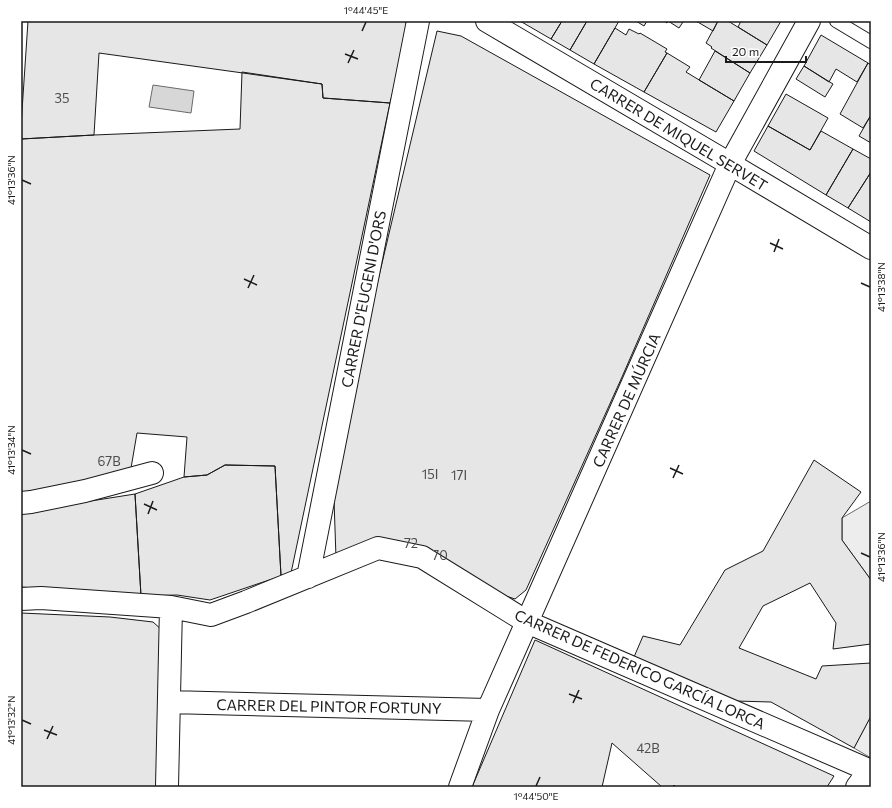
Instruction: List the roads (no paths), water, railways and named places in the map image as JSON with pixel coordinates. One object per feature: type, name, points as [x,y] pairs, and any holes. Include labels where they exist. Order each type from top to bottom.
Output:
[{"type":"street","name":"CARRER D'EUGENI D'ORS","points":[[308,577],[418,21]]},
{"type":"street","name":"CARRER DE MIQUEL SERVET","points":[[487,21],[871,248]]},
{"type":"street","name":"CARRER DE MÚRCIA","points":[[460,787],[488,710],[730,164],[809,21]]},
{"type":"street","points":[[21,503],[85,491],[152,473]]},
{"type":"street","name":"CARRER DE FEDERICO GARCÍA LORCA","points":[[21,599],[41,598],[171,607],[211,615],[378,548],[422,557],[527,622],[866,776]]},
{"type":"street","points":[[167,787],[171,607]]},
{"type":"street","name":"CARRER DEL PINTOR FORTUNY","points":[[169,702],[488,710]]},
{"type":"lane","points":[[836,21],[871,42]]}]
